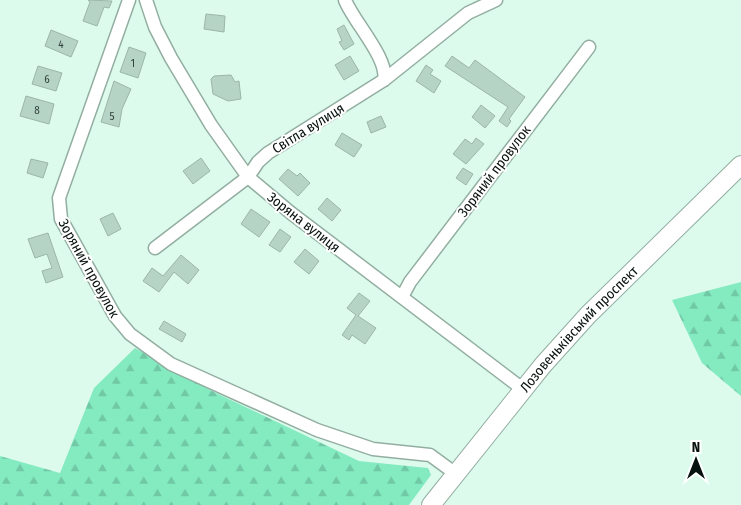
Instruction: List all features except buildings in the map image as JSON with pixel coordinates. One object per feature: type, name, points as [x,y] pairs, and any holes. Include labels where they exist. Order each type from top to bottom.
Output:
[{"type":"highway","name":"Лозовеньківський проспект","points":[[432,505],[524,390],[595,308],[741,165]]},
{"type":"street","name":"Зоряний провулок","points":[[129,0],[59,198],[58,210],[61,220],[115,316],[130,334],[180,368],[317,430],[373,448],[430,455],[456,474]]},
{"type":"street","name":"Зоряна вулиця","points":[[146,0],[155,27],[172,58],[211,125],[248,176],[291,213],[524,390]]},
{"type":"street","points":[[345,0],[349,11],[385,68],[384,80]]},
{"type":"street","name":"Світла вулиця","points":[[155,248],[248,176],[258,162],[268,153],[384,80],[468,13],[496,0]]},
{"type":"street","name":"Зоряний провулок","points":[[402,297],[410,282],[589,47]]},
{"type":"green space","points":[[741,282],[741,396],[702,363],[672,300]]},
{"type":"green space","points":[[135,348],[214,392],[359,461],[428,468],[431,475],[409,505],[0,505],[0,456],[60,473],[94,388]]}]
